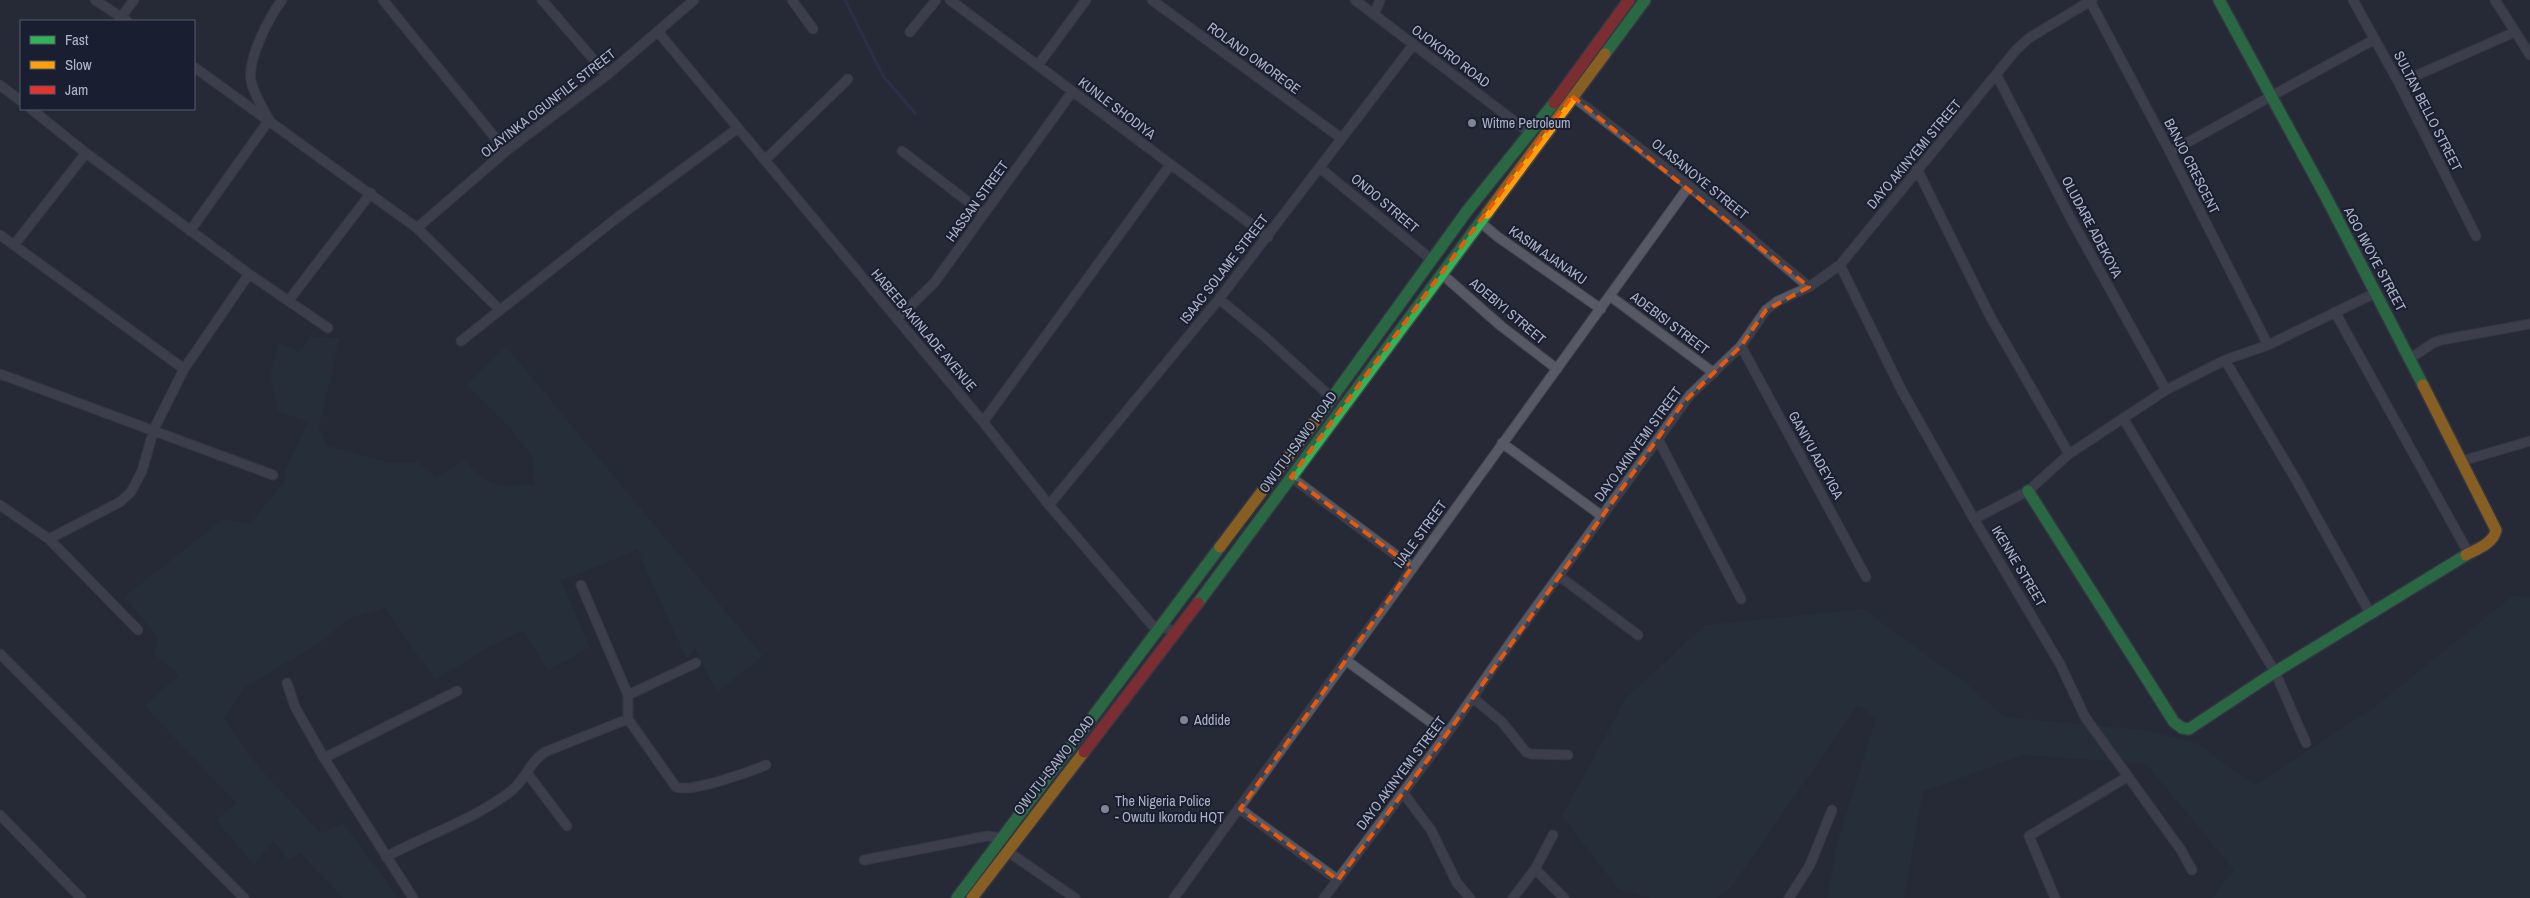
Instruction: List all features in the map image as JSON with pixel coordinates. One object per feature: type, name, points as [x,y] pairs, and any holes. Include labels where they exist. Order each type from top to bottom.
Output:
[{"type":"street","points":[[96,0],[124,19],[134,0]]},
{"type":"street","points":[[269,120],[251,81],[251,67],[264,32],[282,0]]},
{"type":"street","points":[[383,0],[506,152]]},
{"type":"street","points":[[542,0],[607,75]]},
{"type":"street","name":"OLAYINKA OGUNFILE STREET","points":[[418,228],[506,152],[659,33],[694,0]]},
{"type":"street","points":[[792,0],[813,29]]},
{"type":"street","points":[[910,32],[936,0]]},
{"type":"street","name":"KUNLE SHODIYA","points":[[950,0],[1268,237]]},
{"type":"street","points":[[1038,66],[1086,0]]},
{"type":"street","name":"ROLAND OMOREGE","points":[[1152,0],[1341,138]]},
{"type":"street","name":"OJOKORO ROAD","points":[[1355,0],[1531,134]]},
{"type":"street","points":[[1374,14],[1380,0]]},
{"type":"street","name":"OWUTU-ISAWO ROAD","points":[[958,898],[998,842],[1332,398],[1468,211],[1531,134],[1629,0]]},
{"type":"street","name":"OWUTU-ISAWO ROAD","points":[[972,898],[1177,631],[1645,0]]},
{"type":"street","name":"AGO IWOYE STREET","points":[[2219,0],[2272,94],[2410,358],[2496,530],[2495,536],[2469,554]]},
{"type":"street","name":"SULTAN BELLO STREET","points":[[2352,0],[2399,83],[2476,236]]},
{"type":"street","points":[[2495,0],[2530,55]]},
{"type":"street","name":"DAYO AKINYEMI STREET","points":[[1324,898],[1404,794],[1690,394],[1741,346],[1766,310],[1809,286],[1840,265],[1997,76],[2016,50],[2029,38],[2091,1]]},
{"type":"street","name":"BANJO CRESCENT","points":[[2091,1],[2268,345]]},
{"type":"street","points":[[2399,83],[2515,32]]},
{"type":"street","name":"HABEEB AKINLADE AVENUE","points":[[659,33],[766,159],[1049,505],[1152,625],[1177,631]]},
{"type":"street","points":[[2170,152],[2374,39]]},
{"type":"street","name":"ISAAC SOLAME STREET","points":[[1049,505],[1219,299],[1413,45]]},
{"type":"street","points":[[195,69],[418,228],[499,309]]},
{"type":"street","name":"OLUDARE ADEKOYA","points":[[1997,76],[2071,219],[2166,390]]},
{"type":"street","points":[[766,159],[848,80]]},
{"type":"street","points":[[0,85],[20,100]]},
{"type":"street","name":"HASSAN STREET","points":[[897,319],[934,283],[1072,92]]},
{"type":"street","name":"OLASANOYE STREET","points":[[1572,96],[1689,186],[1809,286]]},
{"type":"street","points":[[32,110],[190,231],[328,328]]},
{"type":"street","points":[[190,231],[269,120]]},
{"type":"street","points":[[461,341],[499,309],[738,128]]},
{"type":"street","points":[[902,152],[984,214]]},
{"type":"street","points":[[14,245],[86,153]]},
{"type":"street","points":[[983,422],[1170,164]]},
{"type":"street","name":"ONDO STREET","points":[[1320,168],[1432,260]]},
{"type":"street","points":[[1918,169],[1990,316],[2069,454]]},
{"type":"street","name":"IJALE STREET","points":[[1174,898],[1347,662],[1412,567],[1689,186]]},
{"type":"street","points":[[289,300],[371,193]]},
{"type":"street","name":"KASIM AJANAKU","points":[[1480,222],[1498,238],[1601,309]]},
{"type":"street","points":[[0,235],[184,369]]},
{"type":"street","name":"IKENNE STREET","points":[[1840,265],[1902,391],[1974,519],[2060,664],[2085,717],[2127,778],[2181,850],[2192,870]]},
{"type":"street","points":[[49,539],[120,502],[131,492],[142,470],[154,429],[184,369],[249,274]]},
{"type":"street","name":"ADEBIYI STREET","points":[[1442,274],[1501,326],[1557,369]]},
{"type":"street","points":[[1974,519],[2028,491],[2069,454],[2166,390],[2225,360],[2268,345],[2375,293]]},
{"type":"street","name":"ADEBISI STREET","points":[[1610,296],[1714,373]]},
{"type":"street","points":[[1219,299],[1264,336],[1332,398]]},
{"type":"street","points":[[2028,491],[2174,722],[2182,728],[2188,729],[2275,672],[2469,554],[2335,312]]},
{"type":"street","points":[[2410,358],[2433,343],[2530,324]]},
{"type":"street","name":"GANIYU ADEYIGA","points":[[1741,346],[1866,578]]},
{"type":"street","points":[[2225,360],[2295,478],[2370,613]]},
{"type":"street","points":[[0,374],[93,409],[154,429],[273,475]]},
{"type":"street","points":[[2123,418],[2275,672],[2306,743]]},
{"type":"street","points":[[1658,439],[1741,599]]},
{"type":"street","points":[[2462,461],[2530,442]]},
{"type":"street","points":[[1502,443],[1602,516]]},
{"type":"street","points":[[1291,477],[1412,567]]},
{"type":"street","points":[[0,505],[49,539],[138,630]]},
{"type":"street","points":[[1559,576],[1638,635]]},
{"type":"street","points":[[581,585],[628,695],[628,719],[676,787],[680,789],[734,778],[766,765]]},
{"type":"street","points":[[0,654],[239,897]]},
{"type":"street","points":[[1347,662],[1447,734]]},
{"type":"street","points":[[628,695],[696,663]]},
{"type":"street","points":[[287,684],[294,707],[324,758],[413,898]]},
{"type":"street","points":[[324,758],[457,691]]},
{"type":"street","points":[[1472,698],[1502,722],[1526,752],[1531,754],[1568,755]]},
{"type":"street","points":[[386,857],[494,803],[520,784],[538,756],[545,752],[628,719]]},
{"type":"street","points":[[527,773],[567,826]]},
{"type":"street","points":[[2055,898],[2029,836],[2127,778]]},
{"type":"street","points":[[1404,794],[1431,830],[1457,883],[1470,898]]},
{"type":"street","points":[[1240,809],[1338,880]]},
{"type":"street","points":[[1789,898],[1810,865],[1832,810]]},
{"type":"street","points":[[0,815],[81,898]]},
{"type":"street","points":[[1513,898],[1535,869],[1554,835]]},
{"type":"street","points":[[864,860],[987,836],[996,837],[998,842]]},
{"type":"street","points":[[1007,851],[1075,898]]},
{"type":"street","points":[[1535,869],[1564,898]]},
{"type":"highlighted area","points":[[1572,96],[1809,287],[1766,310],[1741,346],[1683,403],[1447,734],[1338,880],[1240,809],[1412,567],[1291,477]]},
{"type":"shaded area","points":[[311,337],[340,338],[319,427],[326,445],[391,463],[418,462],[435,477],[466,460],[474,470],[489,482],[503,485],[534,485],[533,458],[510,428],[466,385],[506,346],[763,656],[717,692],[695,649],[686,658],[637,550],[561,581],[590,647],[548,671],[523,631],[489,647],[435,680],[385,608],[350,618],[321,642],[244,688],[224,719],[257,765],[321,833],[343,823],[398,897],[396,898],[343,898],[300,853],[288,860],[273,841],[254,865],[216,820],[236,803],[144,706],[179,675],[154,654],[158,638],[124,597],[223,519],[250,524],[284,481],[285,470],[308,422],[278,411],[270,376],[279,342],[298,352]]},
{"type":"shaded area","points":[[2512,596],[2530,597],[2530,898],[2212,898],[2234,870],[2146,764],[2023,755],[1923,792],[1904,898],[1828,898],[1835,850],[1876,718],[1858,705],[1730,889],[1717,898],[1650,898],[1618,889],[1562,816],[1626,698],[1705,625],[1863,609],[1967,684],[2005,717],[2146,730],[2196,743],[2255,785],[2372,709]]},
{"type":"waterway","points":[[845,0],[883,76],[915,113]]},
{"type":"traffic: fast","points":[[1605,54],[1645,0]]},
{"type":"traffic: fast","points":[[2219,0],[2326,197],[2423,385]]},
{"type":"traffic: fast","points":[[1319,416],[1467,211],[1554,103]]},
{"type":"traffic: fast","points":[[1198,603],[1487,213]]},
{"type":"traffic: fast","points":[[2028,491],[2174,722],[2182,728],[2189,729],[2275,672],[2466,555]]},
{"type":"traffic: fast","points":[[957,898],[1220,547]]},
{"type":"traffic: slow","points":[[1487,213],[1605,54]]},
{"type":"traffic: slow","points":[[2423,385],[2496,530],[2495,535],[2489,542],[2466,555]]},
{"type":"traffic: slow","points":[[1220,547],[1319,416]]},
{"type":"traffic: slow","points":[[972,898],[1084,752]]},
{"type":"traffic: jam","points":[[1554,103],[1629,0]]},
{"type":"traffic: jam","points":[[1084,752],[1198,603]]},
{"type":"place","name":"Witme Petroleum","points":[[1472,123]]},
{"type":"place","name":"Addide","points":[[1184,720]]},
{"type":"place","name":"The Nigeria Police - Owutu Ikorodu HQT","points":[[1105,809]]}]
